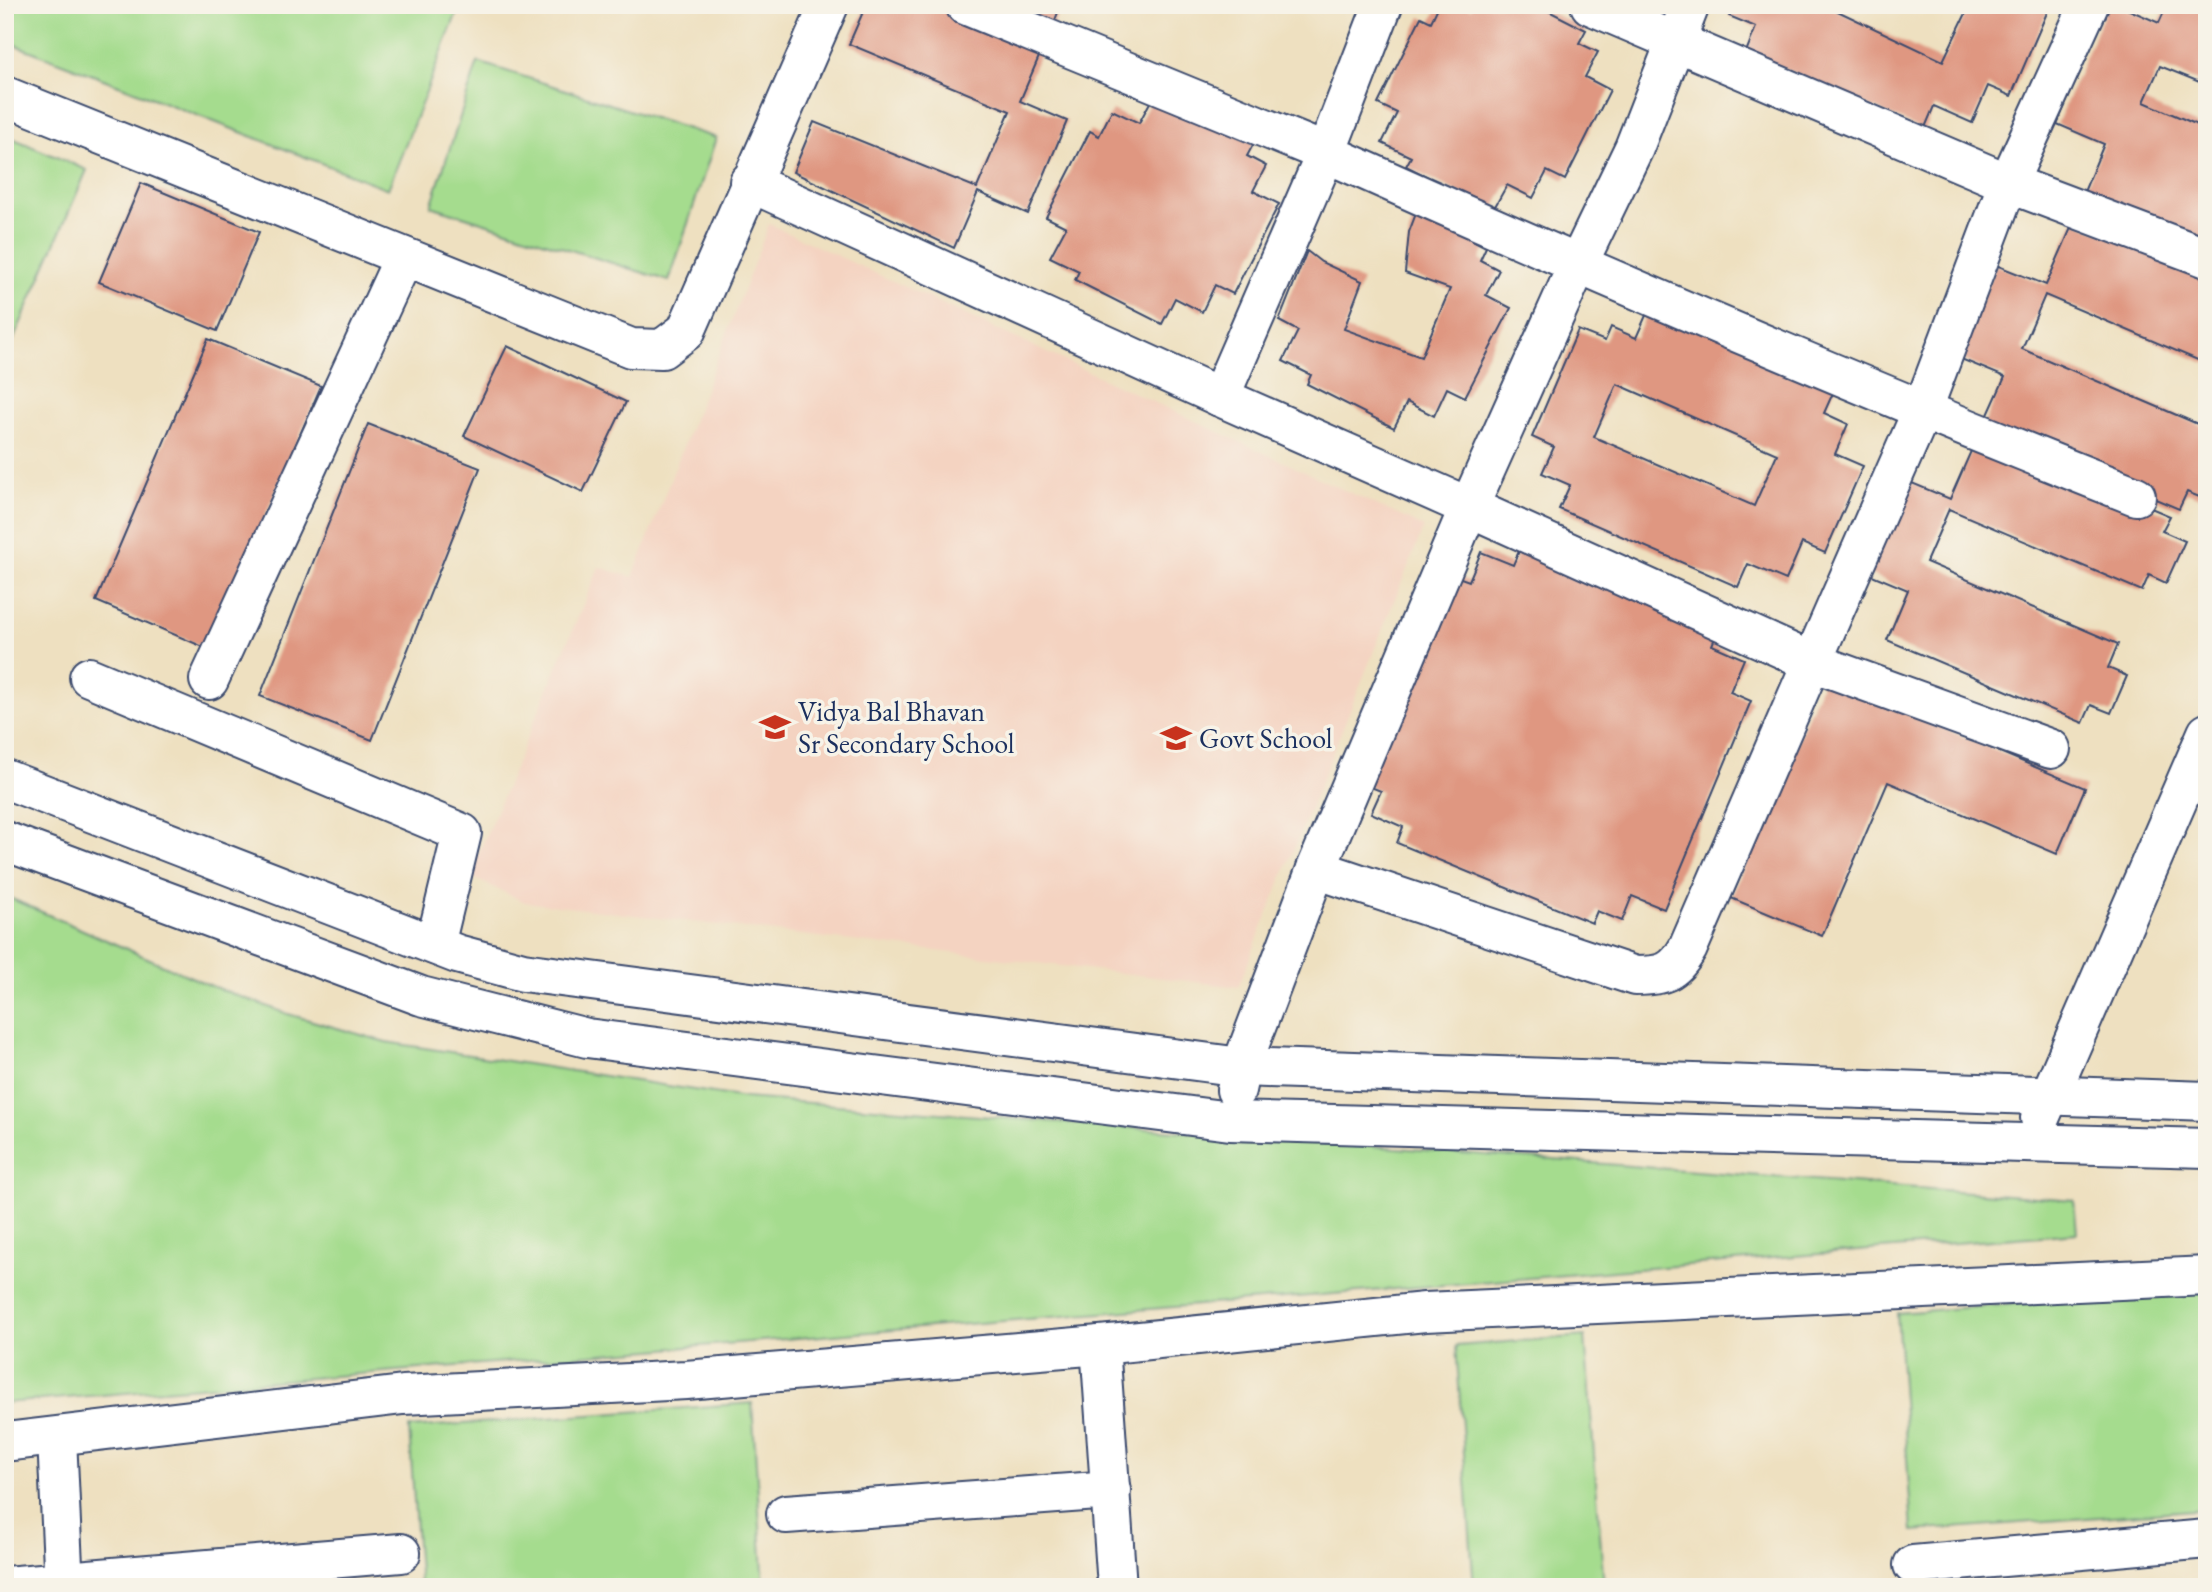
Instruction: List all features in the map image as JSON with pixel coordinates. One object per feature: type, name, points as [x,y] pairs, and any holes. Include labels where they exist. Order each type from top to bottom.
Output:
[{"type":"street","points":[[5,96],[631,348],[662,349],[686,331],[749,182],[829,5]]},
{"type":"street","points":[[965,5],[1326,153],[1577,266],[1922,411],[2136,496]]},
{"type":"street","points":[[1220,397],[1326,153],[1383,5]]},
{"type":"street","points":[[1590,5],[2008,183],[2207,258]]},
{"type":"street","points":[[1230,1121],[1241,1067],[1316,869],[1469,507],[1577,266],[1634,148],[1690,5]]},
{"type":"street","points":[[1316,869],[1635,976],[1662,976],[1677,967],[1688,948],[1922,411],[2008,183],[2089,5]]},
{"type":"street","points":[[749,182],[1220,397],[1812,662],[2052,750]]},
{"type":"street","points":[[209,680],[404,257]]},
{"type":"street","points":[[89,677],[462,833],[435,945]]},
{"type":"street","points":[[2028,1145],[2207,733]]},
{"type":"street","points":[[5,779],[435,945],[523,972],[1241,1067],[2207,1101]]},
{"type":"street","points":[[5,841],[421,996],[574,1035],[1230,1121],[2207,1149]]},
{"type":"street","points":[[5,1442],[57,1438],[403,1395],[686,1380],[1100,1345],[1412,1313],[2207,1276]]},
{"type":"street","points":[[1100,1345],[1117,1587]]},
{"type":"street","points":[[57,1438],[64,1584]]},
{"type":"street","points":[[786,1514],[1111,1490]]},
{"type":"street","points":[[1913,1565],[2207,1539]]},
{"type":"street","points":[[5,1586],[64,1584],[401,1553]]},
{"type":"shaded area","name":"Vidya Bal Bhavan Sr Secondary School","points":[[769,224],[1424,527],[1238,987],[525,902],[469,876],[599,567],[633,577]]},
{"type":"green space","points":[[5,5],[460,5],[388,189],[5,41]]},
{"type":"green space","points":[[478,62],[716,138],[669,281],[431,206]]},
{"type":"green space","points":[[5,135],[87,170],[5,359]]},
{"type":"green space","points":[[5,896],[214,987],[288,1014],[386,1042],[745,1098],[2074,1200],[2077,1233],[5,1403]]},
{"type":"green space","points":[[2207,1289],[2207,1509],[1912,1531],[1897,1313]]},
{"type":"green space","points":[[1585,1336],[1604,1587],[1474,1587],[1456,1346]]},
{"type":"green space","points":[[752,1403],[764,1587],[420,1587],[409,1428]]},
{"type":"building","points":[[866,5],[931,5],[1041,52],[1020,101],[1067,121],[1028,214],[978,192],[954,248],[793,172],[814,122],[977,188],[1010,111],[849,44]]},
{"type":"building","points":[[999,5],[1061,5],[1051,30]]},
{"type":"building","points":[[1439,5],[1463,5],[1471,9],[1473,5],[1537,5],[1586,30],[1579,43],[1598,52],[1585,77],[1610,90],[1565,180],[1547,171],[1533,198],[1507,185],[1493,210],[1406,166],[1411,157],[1382,143],[1397,113],[1378,104],[1421,17],[1431,22]]},
{"type":"building","points":[[1733,5],[1825,5],[1943,61],[1970,5],[2042,5],[2049,8],[2011,96],[1988,86],[1972,123],[1934,106],[1924,130],[1746,52],[1756,27],[1729,16]]},
{"type":"building","points":[[2108,5],[2118,5],[2159,23],[2167,5],[2207,5],[2207,85],[2160,66],[2144,102],[2207,129],[2207,253],[2081,199],[2104,144],[2057,124]]},
{"type":"building","points":[[1155,93],[1254,143],[1247,156],[1266,166],[1253,191],[1279,204],[1233,294],[1215,285],[1202,312],[1175,298],[1162,324],[1075,280],[1079,271],[1050,257],[1066,227],[1046,217],[1090,131],[1099,136],[1112,110],[1139,123]]},
{"type":"building","points":[[141,183],[259,232],[217,331],[99,282]]},
{"type":"building","points":[[1417,211],[1486,247],[1480,260],[1499,270],[1486,295],[1511,308],[1465,397],[1447,388],[1434,416],[1407,402],[1394,428],[1307,384],[1311,375],[1283,361],[1298,331],[1279,321],[1307,251],[1321,262],[1362,281],[1344,329],[1421,357],[1450,289],[1405,273],[1409,232]]},
{"type":"building","points":[[2074,221],[2207,277],[2207,364],[2045,295],[2022,349],[2207,428],[2204,454],[2207,456],[2207,500],[2187,492],[2179,509],[1983,426],[2005,377],[1956,357],[1996,265],[2046,285]]},
{"type":"building","points":[[1651,304],[1837,384],[1824,413],[1848,424],[1835,454],[1863,466],[1825,553],[1802,543],[1786,580],[1748,564],[1738,587],[1559,509],[1570,485],[1542,473],[1554,447],[1532,437],[1578,330],[1605,341],[1611,327],[1636,338]],"holes":[[[1617,384],[1777,454],[1754,506],[1594,437]]]},
{"type":"building","points":[[208,339],[321,386],[208,649],[96,601]]},
{"type":"building","points":[[507,346],[626,402],[583,492],[464,436]]},
{"type":"building","points":[[368,424],[480,468],[372,740],[260,696]]},
{"type":"building","points":[[1978,435],[2170,516],[2162,531],[2185,541],[2166,583],[2149,575],[2142,591],[1949,509],[1926,562],[2118,644],[2108,668],[2127,676],[2111,713],[2091,705],[2083,723],[1887,640],[1908,590],[1860,570],[1900,478],[1950,499]]},
{"type":"building","points":[[1522,544],[1720,626],[1712,645],[1744,659],[1730,692],[1751,701],[1664,909],[1632,896],[1622,921],[1597,911],[1592,923],[1397,843],[1403,827],[1371,813],[1381,791],[1363,784],[1450,574],[1469,581],[1481,552],[1513,565]]},
{"type":"building","points":[[1824,678],[2085,788],[2057,854],[1888,782],[1822,936],[1731,898]]},
{"type":"place","name":"Vidya Bal Bhavan Sr Secondary School","points":[[775,727]]},
{"type":"place","name":"Govt School","points":[[1176,738]]}]
